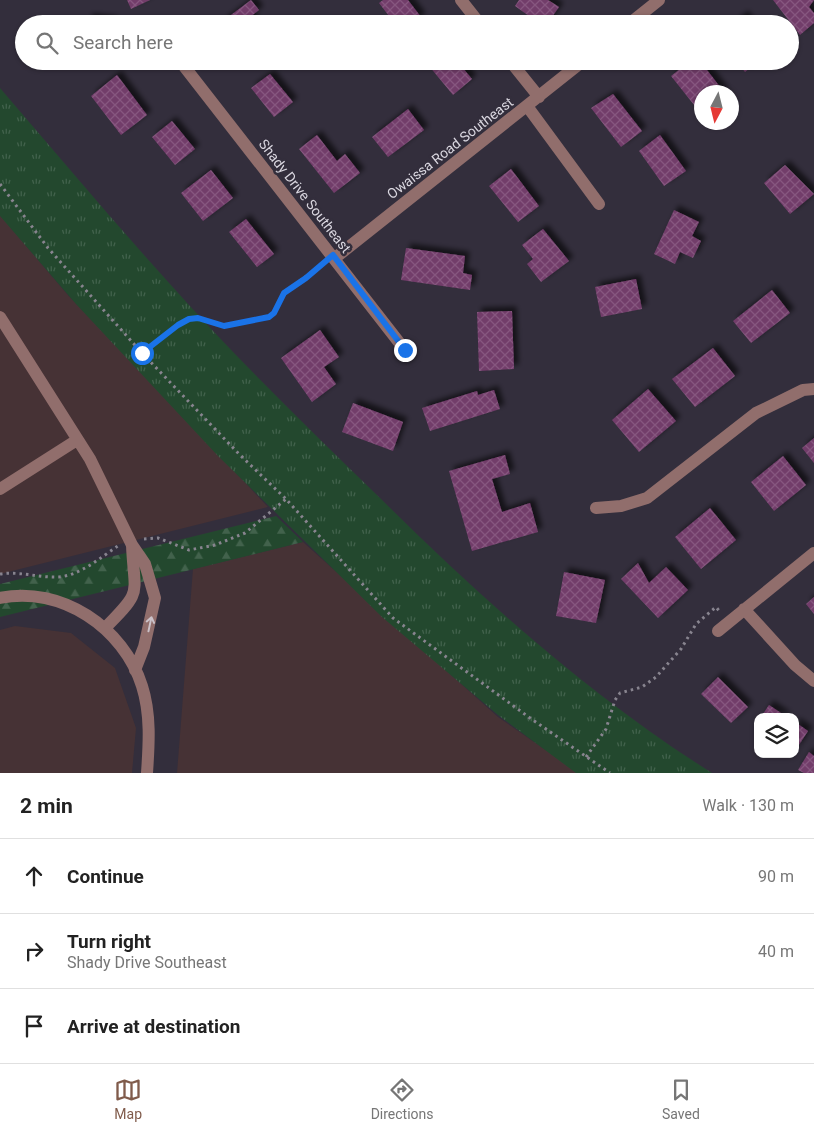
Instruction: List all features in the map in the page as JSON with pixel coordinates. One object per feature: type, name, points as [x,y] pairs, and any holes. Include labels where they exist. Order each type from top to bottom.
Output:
[{"type":"street","points":[[461,0],[473,15]]},
{"type":"street","points":[[640,15],[659,0]]},
{"type":"street","name":"Shady Drive Southeast","points":[[187,70],[405,350]]},
{"type":"street","points":[[517,70],[539,97]]},
{"type":"street","name":"Owaissa Road Southeast","points":[[334,257],[572,70]]},
{"type":"street","points":[[527,106],[600,204]]},
{"type":"street","points":[[0,317],[78,440],[131,543],[145,564],[154,598],[144,647],[135,670]]},
{"type":"street","points":[[596,508],[621,506],[647,498],[756,413],[803,390],[814,389]]},
{"type":"street","points":[[0,489],[78,440]]},
{"type":"street","points":[[105,628],[133,597],[136,586],[131,543]]},
{"type":"street","points":[[718,630],[814,553]]},
{"type":"street","points":[[0,598],[26,596],[51,599],[74,607],[105,628],[122,647],[142,685],[147,710],[149,742],[147,773]]},
{"type":"street","points":[[744,609],[795,665],[814,680]]},
{"type":"path","points":[[0,184],[48,248],[142,353],[286,499],[393,618],[586,758],[610,773]]},
{"type":"path","points":[[142,353],[178,325],[189,319],[198,318],[224,326],[269,317],[274,313],[284,293],[334,257]]},
{"type":"path","points":[[0,574],[24,573],[60,577],[81,570],[131,543],[158,538],[189,550],[215,545],[245,533],[286,499]]},
{"type":"path","points":[[586,758],[606,729],[615,700],[620,693],[642,686],[656,677],[681,649],[696,624],[716,608],[729,622]]},
{"type":"shaded area","points":[[0,215],[67,294],[268,507],[0,574]]},
{"type":"shaded area","points":[[303,542],[498,717],[579,773],[177,773],[193,569]]},
{"type":"shaded area","points":[[15,626],[71,633],[115,668],[136,728],[132,773],[0,773],[0,630]]},
{"type":"green space","points":[[0,88],[195,312],[418,535],[497,609],[580,678],[667,743],[712,773],[576,773],[498,715],[382,617],[218,456],[76,304],[0,216]]},
{"type":"green space","points":[[276,516],[303,542],[0,617],[0,584]]},
{"type":"building","points":[[127,0],[150,0],[131,9]]},
{"type":"building","points":[[251,0],[259,10],[253,15],[231,15]]},
{"type":"building","points":[[383,0],[408,0],[419,15],[388,15],[379,3]]},
{"type":"building","points":[[519,0],[548,0],[559,7],[553,15],[528,15],[515,6]]},
{"type":"building","points":[[773,0],[814,0],[809,7],[814,13],[814,23],[800,35],[799,15],[785,15]]},
{"type":"building","points":[[432,70],[464,70],[472,79],[453,95]]},
{"type":"building","points":[[679,70],[707,70],[719,85],[694,85],[694,105],[671,76]]},
{"type":"building","points":[[270,74],[293,102],[274,117],[251,88]]},
{"type":"building","points":[[117,75],[147,115],[121,135],[91,96]]},
{"type":"building","points":[[613,94],[642,131],[621,147],[591,108]]},
{"type":"building","points":[[408,109],[424,130],[388,157],[372,137]]},
{"type":"building","points":[[172,121],[195,149],[175,165],[152,137]]},
{"type":"building","points":[[317,135],[337,161],[345,154],[360,173],[334,193],[299,149]]},
{"type":"building","points":[[660,135],[686,171],[664,186],[639,151]]},
{"type":"building","points":[[785,165],[814,194],[790,214],[764,183]]},
{"type":"building","points":[[511,169],[539,206],[518,222],[489,186]]},
{"type":"building","points":[[211,170],[233,198],[203,221],[181,193]]},
{"type":"building","points":[[674,210],[699,222],[692,236],[701,241],[693,258],[680,252],[675,264],[654,254]]},
{"type":"building","points":[[246,219],[274,254],[257,267],[229,232]]},
{"type":"building","points":[[543,229],[569,261],[541,282],[527,264],[533,259],[522,245]]},
{"type":"building","points":[[406,248],[465,256],[463,273],[472,275],[470,290],[401,280]]},
{"type":"building","points":[[636,279],[642,309],[601,317],[595,287]]},
{"type":"building","points":[[772,290],[790,313],[751,343],[733,321]]},
{"type":"building","points":[[512,311],[514,369],[479,371],[477,312]]},
{"type":"building","points":[[320,330],[339,357],[324,367],[336,384],[312,402],[281,358]]},
{"type":"building","points":[[713,348],[735,376],[695,407],[672,379]]},
{"type":"building","points":[[648,389],[676,421],[639,452],[612,420]]},
{"type":"building","points":[[494,390],[500,409],[430,431],[422,408],[477,391],[478,395]]},
{"type":"building","points":[[353,403],[403,422],[393,451],[342,432]]},
{"type":"building","points":[[814,438],[814,463],[802,448]]},
{"type":"building","points":[[505,455],[510,474],[492,479],[502,512],[530,503],[538,532],[472,551],[449,471]]},
{"type":"building","points":[[783,456],[806,485],[774,511],[751,482]]},
{"type":"building","points":[[710,508],[736,540],[701,569],[675,537]]},
{"type":"building","points":[[638,563],[649,583],[666,567],[688,590],[658,618],[621,579]]},
{"type":"building","points":[[564,572],[605,580],[596,623],[556,616]]},
{"type":"building","points":[[814,597],[814,614],[806,604]]},
{"type":"building","points":[[718,677],[748,707],[731,723],[701,694]]},
{"type":"building","points":[[769,705],[781,713],[764,713]]},
{"type":"building","points":[[799,725],[808,731],[799,745]]},
{"type":"building","points":[[809,752],[814,756],[814,773],[804,773],[798,770]]},
{"type":"route","points":[[142,353],[178,325],[189,319],[198,318],[224,326],[269,317],[274,313],[279,299],[284,293],[306,278],[333,255],[405,350]]}]
